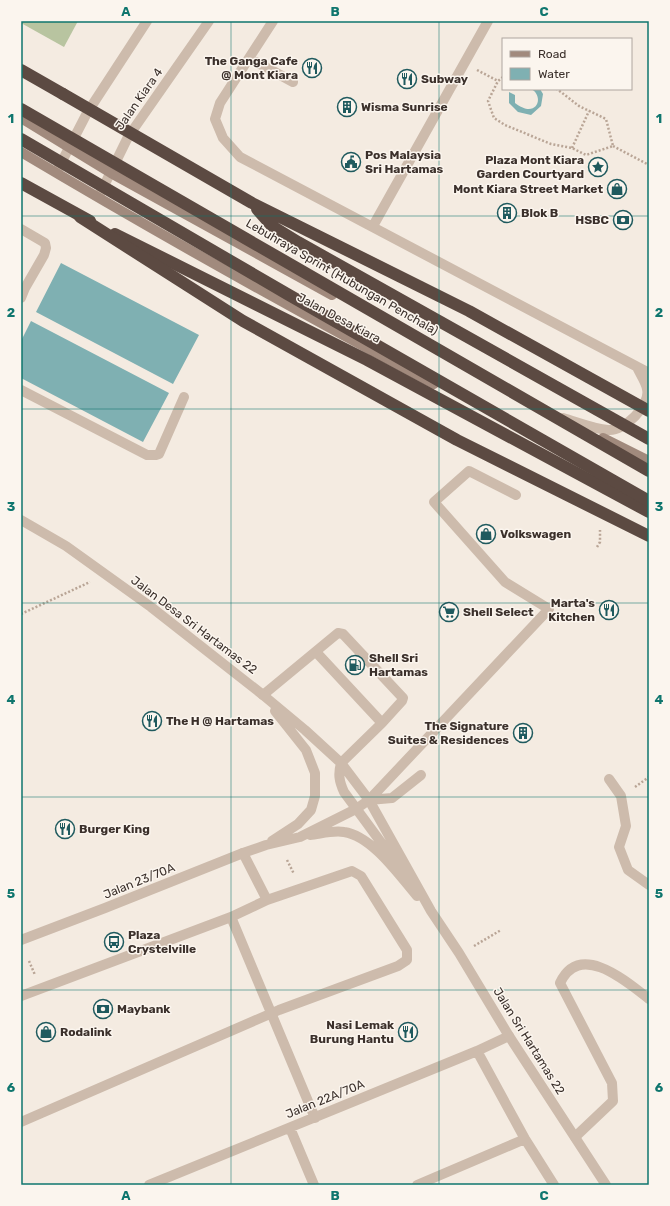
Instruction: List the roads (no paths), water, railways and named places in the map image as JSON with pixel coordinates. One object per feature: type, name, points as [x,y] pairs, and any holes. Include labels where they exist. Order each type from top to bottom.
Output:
[{"type":"highway","points":[[21,70],[252,203],[469,311],[649,411]]},
{"type":"highway","name":"Lebuhraya Sprint (Hubungan Penchala)","points":[[21,109],[649,471]]},
{"type":"highway","points":[[21,139],[289,295],[649,500]]},
{"type":"highway","points":[[21,183],[80,216],[367,360],[649,512]]},
{"type":"highway","points":[[252,203],[272,226],[298,242],[649,439]]},
{"type":"highway","points":[[80,216],[250,325],[457,440],[649,536]]},
{"type":"main road","name":"Jalan Desa Kiara","points":[[21,118],[111,173],[518,397],[649,461]]},
{"type":"main road","name":"Jalan Desa Kiara","points":[[21,152],[296,310],[649,500]]},
{"type":"street","points":[[56,172],[87,113],[147,21]]},
{"type":"street","name":"Jalan Kiara 4","points":[[98,197],[128,137],[209,21]]},
{"type":"street","points":[[273,21],[220,103],[215,119],[223,138],[240,157],[649,373]]},
{"type":"street","points":[[372,226],[488,21]]},
{"type":"street","points":[[249,58],[293,82]]},
{"type":"street","points":[[21,229],[45,243],[46,248],[44,255],[21,298]]},
{"type":"street","points":[[561,418],[609,431],[623,427],[636,416],[644,404],[648,391],[637,367]]},
{"type":"street","points":[[21,390],[147,455],[159,454],[184,397]]},
{"type":"street","name":"Jalan 23/70A","points":[[21,940],[243,853],[266,845],[300,837],[356,809],[369,800],[549,609],[505,582],[434,502],[469,471],[516,495]]},
{"type":"street","name":"Jalan Desa Sri Hartamas 22","points":[[21,520],[66,546],[151,607],[263,695],[305,730],[341,763],[369,800]]},
{"type":"street","points":[[263,695],[338,633],[343,634],[403,698],[402,702],[382,723],[341,763],[338,772],[339,782],[356,809],[431,911]]},
{"type":"street","points":[[316,652],[382,723]]},
{"type":"street","name":"Jalan 23/70A","points":[[263,695],[306,750],[314,773],[315,788],[315,796],[311,810],[298,824],[266,845]]},
{"type":"street","points":[[369,800],[392,798],[421,775]]},
{"type":"street","points":[[608,779],[621,796],[626,826],[619,847],[628,870],[649,885]]},
{"type":"street","name":"Jalan Sri Hartamas 22","points":[[369,800],[431,911],[459,953],[509,1036],[606,1185]]},
{"type":"street","name":"Jalan Sri Hartamas 22","points":[[300,837],[343,831],[357,835],[376,849],[431,911]]},
{"type":"street","points":[[243,853],[267,900]]},
{"type":"street","points":[[21,996],[231,917],[267,900],[352,872],[356,872],[360,876],[407,950],[407,960],[398,966],[272,1014],[21,1122]]},
{"type":"street","points":[[231,917],[315,1118]]},
{"type":"street","points":[[575,1137],[613,1100],[612,1083],[560,983],[564,975],[571,968],[584,963],[602,967],[649,999]]},
{"type":"street","name":"Jalan 22A/70A","points":[[149,1185],[477,1051],[509,1036]]},
{"type":"street","points":[[477,1051],[525,1139],[554,1185]]},
{"type":"street","points":[[290,1128],[314,1185]]},
{"type":"street","points":[[417,1185],[525,1139]]},
{"type":"water","points":[[532,90],[541,90],[543,94],[541,106],[531,115],[518,112],[509,103],[509,92],[515,95],[515,103],[523,108],[533,108],[538,101],[538,97]]},
{"type":"water","points":[[61,263],[199,335],[173,384],[36,312]]},
{"type":"water","points":[[31,321],[169,393],[143,442],[21,378],[21,341]]},
{"type":"place","name":"The Ganga Cafe @ Mont Kiara","points":[[312,68]]},
{"type":"place","name":"Subway","points":[[407,79]]},
{"type":"place","name":"Wisma Sunrise","points":[[347,107]]},
{"type":"place","name":"Pos Malaysia Sri Hartamas","points":[[351,162]]},
{"type":"place","name":"Plaza Mont Kiara Garden Courtyard","points":[[598,167]]},
{"type":"place","name":"Mont Kiara Street Market","points":[[617,189]]},
{"type":"place","name":"Blok B","points":[[507,213]]},
{"type":"place","name":"HSBC","points":[[623,220]]},
{"type":"place","name":"Volkswagen","points":[[486,534]]},
{"type":"place","name":"Marta's Kitchen","points":[[609,610]]},
{"type":"place","name":"Shell Select","points":[[449,612]]},
{"type":"place","name":"Shell Sri Hartamas","points":[[355,665]]},
{"type":"place","name":"The H @ Hartamas","points":[[152,721]]},
{"type":"place","name":"The Signature Suites & Residences","points":[[523,733]]},
{"type":"place","name":"Burger King","points":[[65,829]]},
{"type":"place","name":"Plaza Crystelville","points":[[114,942]]},
{"type":"place","name":"Maybank","points":[[103,1009]]},
{"type":"place","name":"Rodalink","points":[[46,1032]]},
{"type":"place","name":"Nasi Lemak Burung Hantu","points":[[408,1032]]}]
